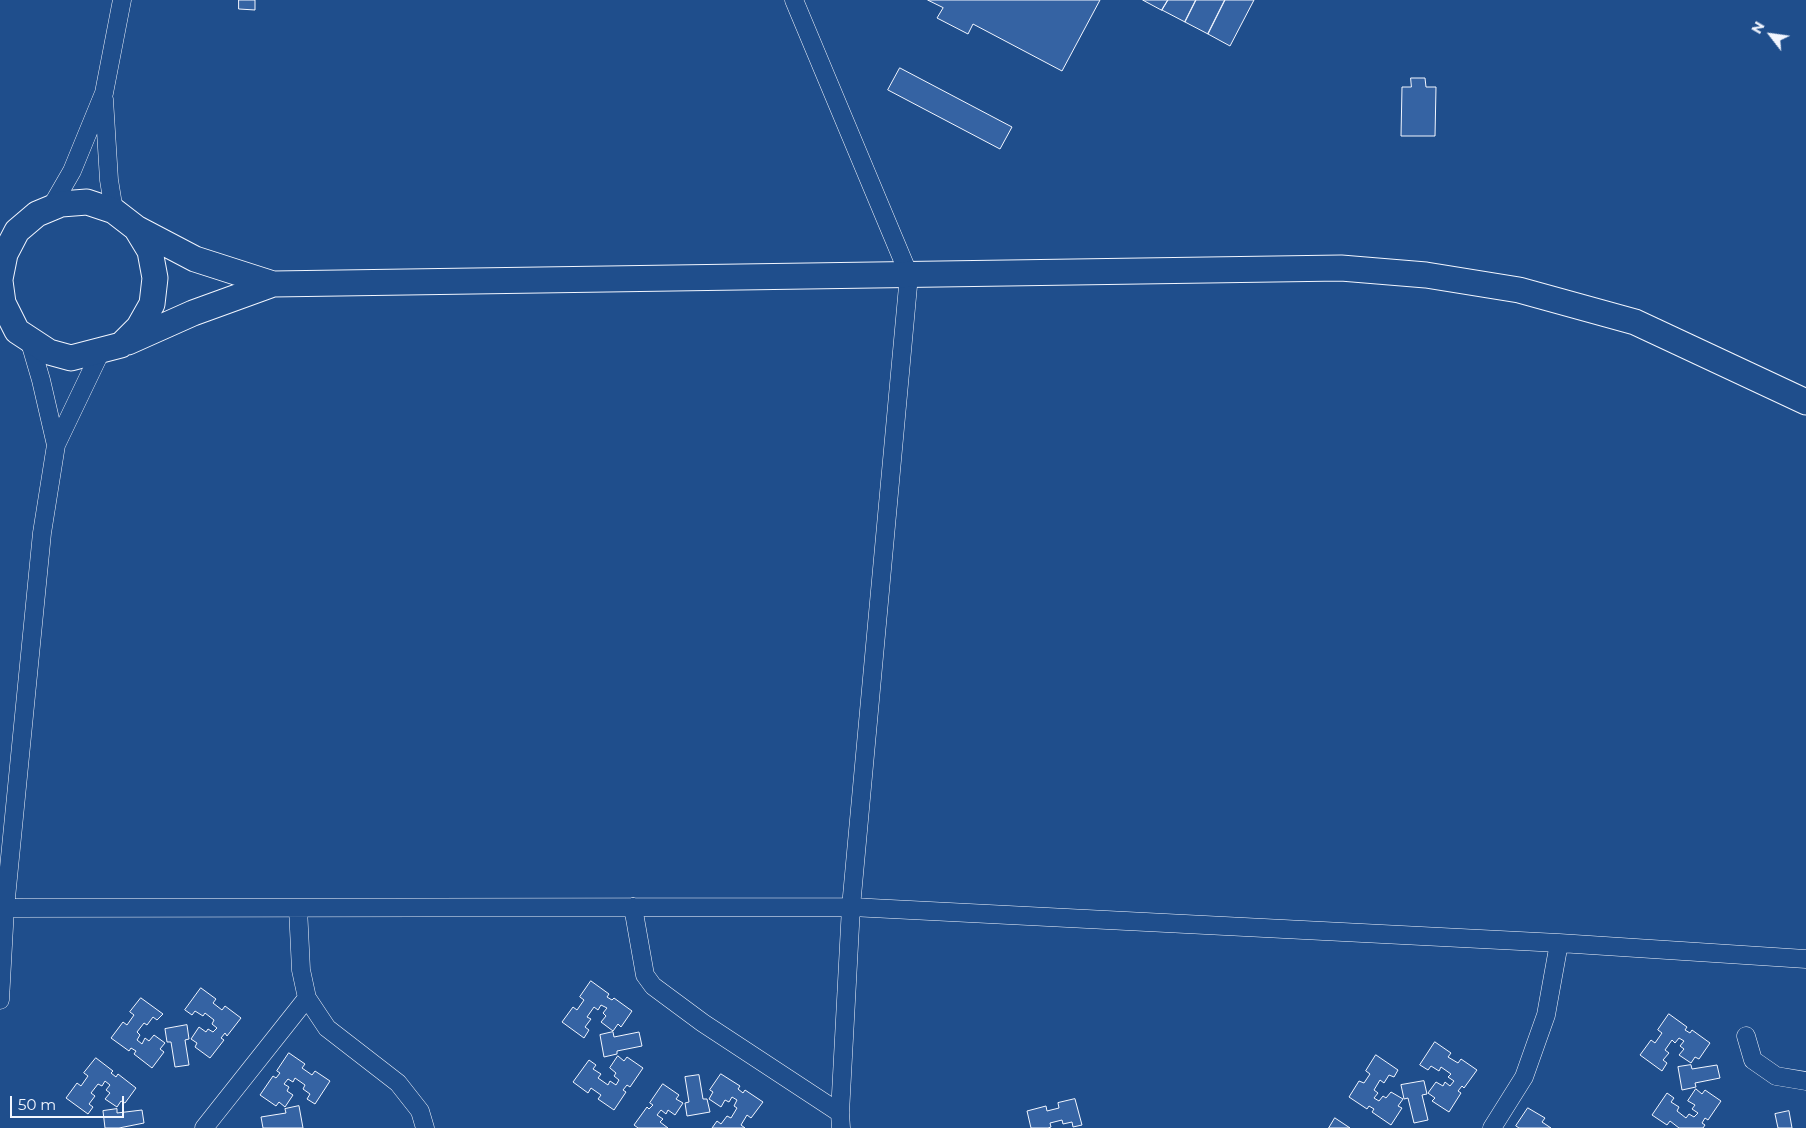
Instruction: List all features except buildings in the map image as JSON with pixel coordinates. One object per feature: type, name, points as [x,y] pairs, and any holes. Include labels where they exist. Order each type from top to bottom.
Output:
[{"type":"highway","points":[[273,284],[193,313],[111,348],[71,358],[49,352],[15,332],[3,303],[0,280],[9,235],[37,214],[50,208],[61,204],[87,202],[114,211],[136,228],[195,259],[273,284],[1341,268],[1426,275],[1519,290],[1635,322],[1806,402]]},
{"type":"highway","points":[[111,348],[139,327],[152,304],[155,278],[150,251],[136,228]]},
{"type":"street","points":[[50,208],[72,170],[104,93],[122,0]]},
{"type":"street","points":[[794,0],[909,275],[851,907],[841,1121]]},
{"type":"street","points":[[104,93],[109,180],[114,211]]},
{"type":"street","points":[[15,332],[41,380],[56,445]]},
{"type":"street","points":[[0,1000],[3,908],[42,533],[56,445],[111,348]]},
{"type":"street","points":[[633,907],[645,975],[653,986],[841,1121]]},
{"type":"street","points":[[3,908],[851,907],[1559,943],[1806,959]]},
{"type":"street","points":[[298,908],[301,970],[307,998],[327,1028],[398,1083],[420,1111],[425,1128]]},
{"type":"street","points":[[1492,1128],[1524,1077],[1546,1015],[1559,943]]},
{"type":"street","points":[[204,1128],[307,998]]},
{"type":"street","points":[[1746,1036],[1753,1060],[1776,1076],[1806,1081]]}]
